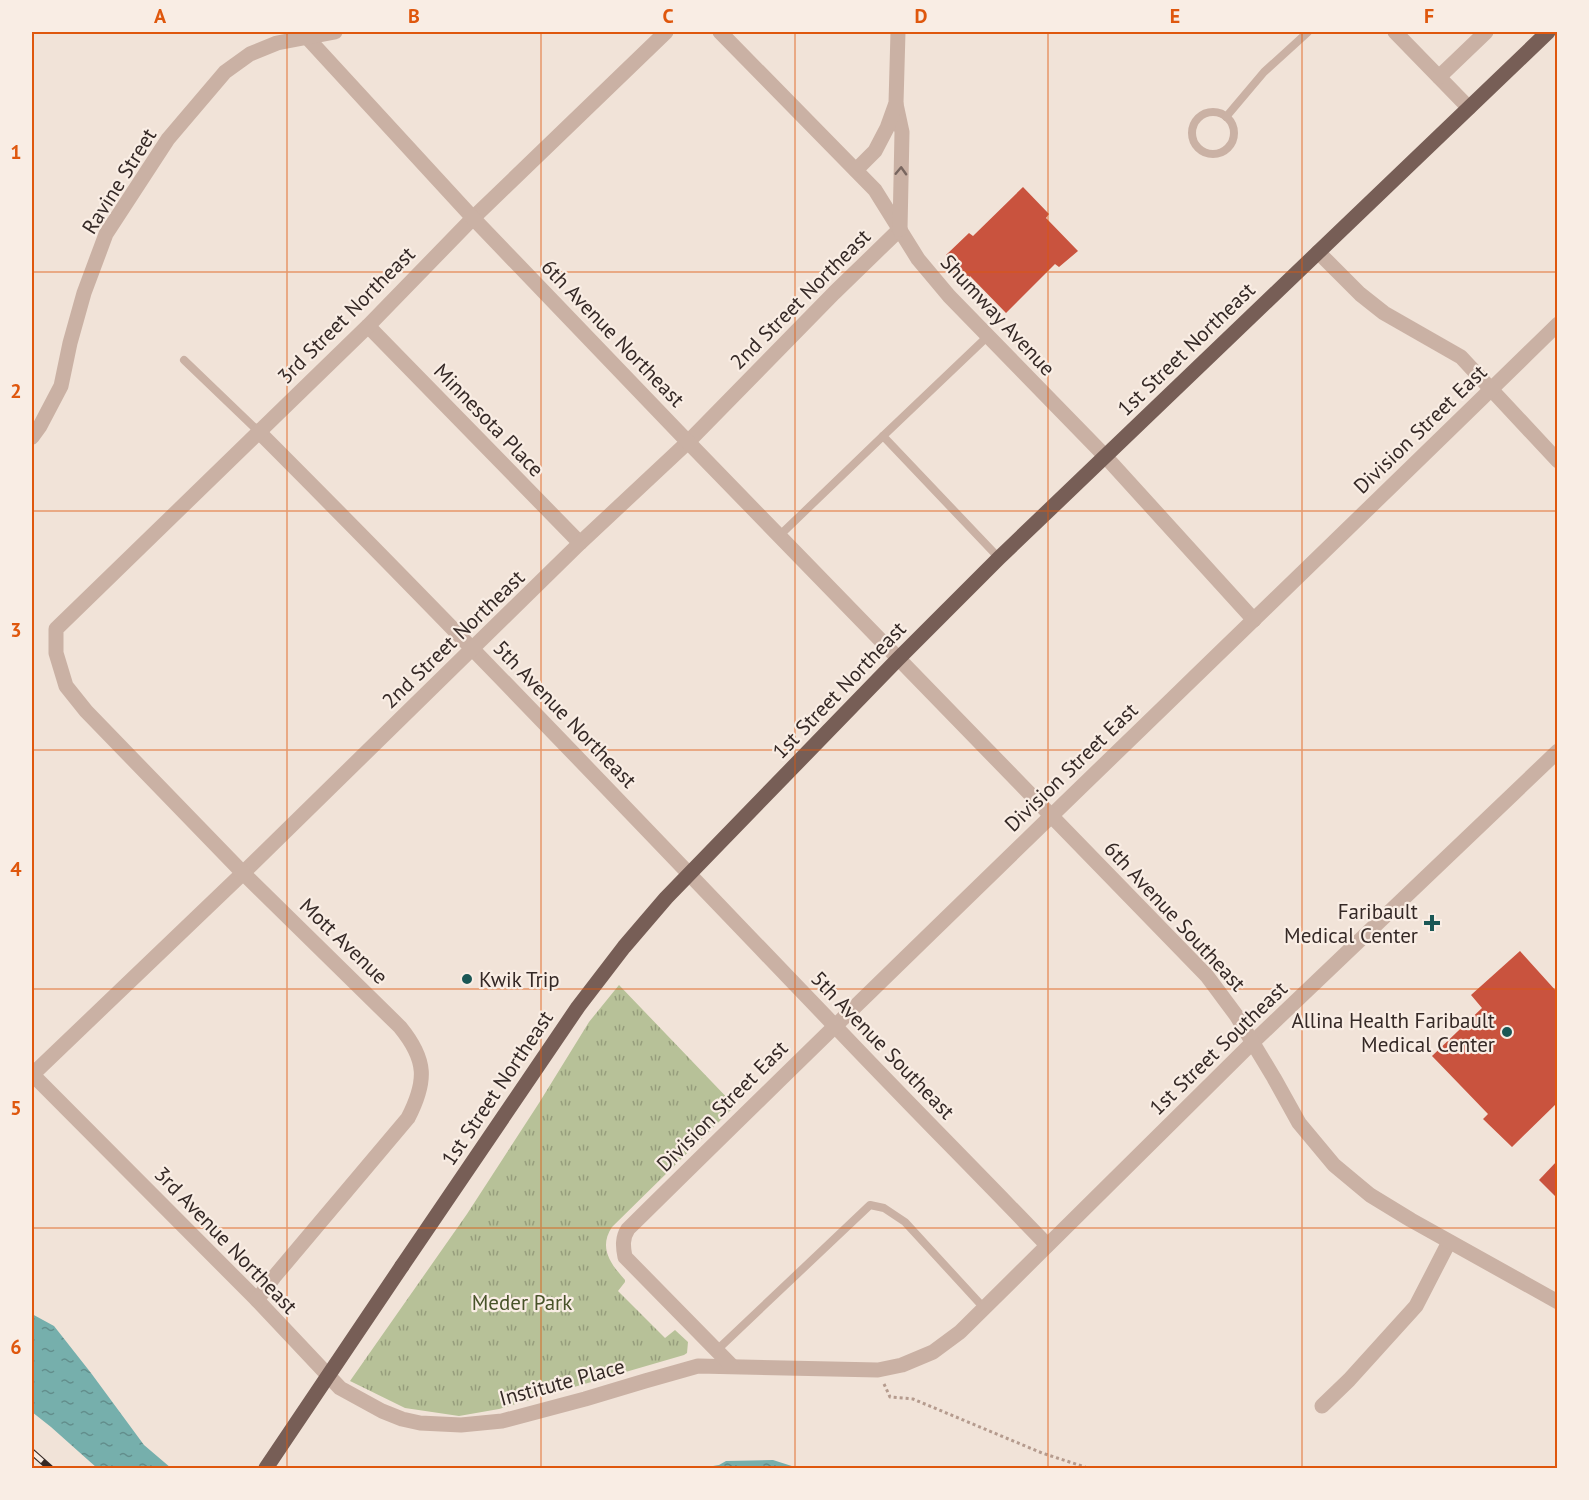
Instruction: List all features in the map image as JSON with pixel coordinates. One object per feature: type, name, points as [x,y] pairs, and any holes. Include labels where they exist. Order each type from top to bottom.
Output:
[{"type":"main road","name":"1st Street Northeast","points":[[266,1468],[578,1007],[643,924],[898,658],[999,558],[1548,32]]},
{"type":"street","name":"Ravine Street","points":[[32,437],[61,386],[84,293],[106,234],[168,139],[225,72],[250,54],[304,34],[335,32]]},
{"type":"street","name":"3rd Street Northeast","points":[[56,628],[368,326],[473,218],[666,32]]},
{"type":"street","name":"Shumway Avenue","points":[[720,32],[875,190],[918,260],[949,296],[1105,456],[1254,620]]},
{"type":"street","points":[[898,32],[896,103],[902,132],[900,229]]},
{"type":"street","points":[[1395,32],[1469,108]]},
{"type":"street","points":[[1439,77],[1486,32]]},
{"type":"street","name":"6th Avenue Northeast","points":[[304,34],[473,218],[898,658]]},
{"type":"street","points":[[856,170],[875,151],[896,103]]},
{"type":"street","name":"2nd Street Northeast","points":[[32,1075],[243,873],[580,543],[688,442],[900,229]]},
{"type":"street","points":[[1318,252],[1360,294],[1384,313],[1461,357],[1557,461]]},
{"type":"street","name":"Division Street East","points":[[717,1350],[625,1257],[624,1235],[628,1229],[1051,814],[1254,620],[1557,324]]},
{"type":"street","name":"Minnesota Place","points":[[368,326],[580,543]]},
{"type":"street","name":"5th Avenue Northeast","points":[[258,430],[690,873]]},
{"type":"street","name":"Mott Avenue","points":[[56,628],[56,653],[66,686],[86,711],[243,873],[400,1027],[412,1041],[419,1057],[422,1076],[418,1098],[408,1118],[257,1300]]},
{"type":"street","name":"6th Avenue Southeast","points":[[898,658],[1207,976],[1253,1042],[1299,1123],[1334,1165],[1370,1195],[1557,1302]]},
{"type":"street","name":"1st Street Southeast","points":[[878,1370],[903,1365],[933,1352],[960,1332],[1253,1042],[1557,751]]},
{"type":"street","name":"5th Avenue Southeast","points":[[690,873],[834,1026],[1047,1245]]},
{"type":"street","name":"3rd Avenue Northeast","points":[[32,1075],[257,1300],[340,1388],[382,1412],[402,1419]]},
{"type":"street","points":[[1322,1406],[1349,1380],[1416,1306],[1449,1242]]},
{"type":"street","points":[[717,1350],[732,1366]]},
{"type":"street","name":"Institute Place","points":[[402,1419],[439,1425],[502,1421],[698,1366],[878,1370]]},
{"type":"lane","points":[[1226,117],[1263,72],[1308,32]]},
{"type":"lane","points":[[1213,112],[1226,117],[1233,128],[1234,135],[1228,148],[1215,154],[1202,151],[1192,134],[1196,121],[1200,116],[1213,112]]},
{"type":"lane","points":[[779,536],[988,336]]},
{"type":"lane","points":[[184,360],[258,430]]},
{"type":"lane","points":[[883,436],[999,558]]},
{"type":"lane","points":[[717,1350],[870,1205],[884,1208],[905,1222],[984,1308]]},
{"type":"path","points":[[878,1370],[890,1397],[913,1399],[1042,1453],[1088,1468]]},
{"type":"green space","name":"Meder Park","points":[[619,985],[735,1106],[612,1227],[606,1242],[611,1262],[625,1280],[618,1291],[665,1338],[675,1330],[688,1342],[687,1353],[499,1409],[459,1416],[405,1408],[350,1381],[467,1214],[589,1022]]},
{"type":"water","points":[[32,1314],[54,1326],[144,1445],[171,1468],[97,1468],[32,1412]]},
{"type":"water","points":[[773,1460],[798,1468],[701,1468],[719,1465],[726,1461]]},
{"type":"building","points":[[1023,187],[1049,214],[1046,218],[1078,251],[1059,267],[1055,264],[1006,313],[946,255],[969,233],[973,236]]},
{"type":"building","name":"Allina Health Faribault Medical Center","points":[[1520,951],[1557,992],[1557,1103],[1512,1147],[1483,1119],[1488,1114],[1432,1056],[1482,1008],[1471,995]]},
{"type":"building","points":[[1557,1161],[1557,1198],[1539,1180]]},
{"type":"railway","points":[[32,1452],[50,1468]]},
{"type":"place","name":"Faribault Medical Center","points":[[1432,923]]},
{"type":"place","name":"Kwik Trip","points":[[467,979]]},
{"type":"place","name":"Allina Health Faribault Medical Center","points":[[1507,1032]]}]
